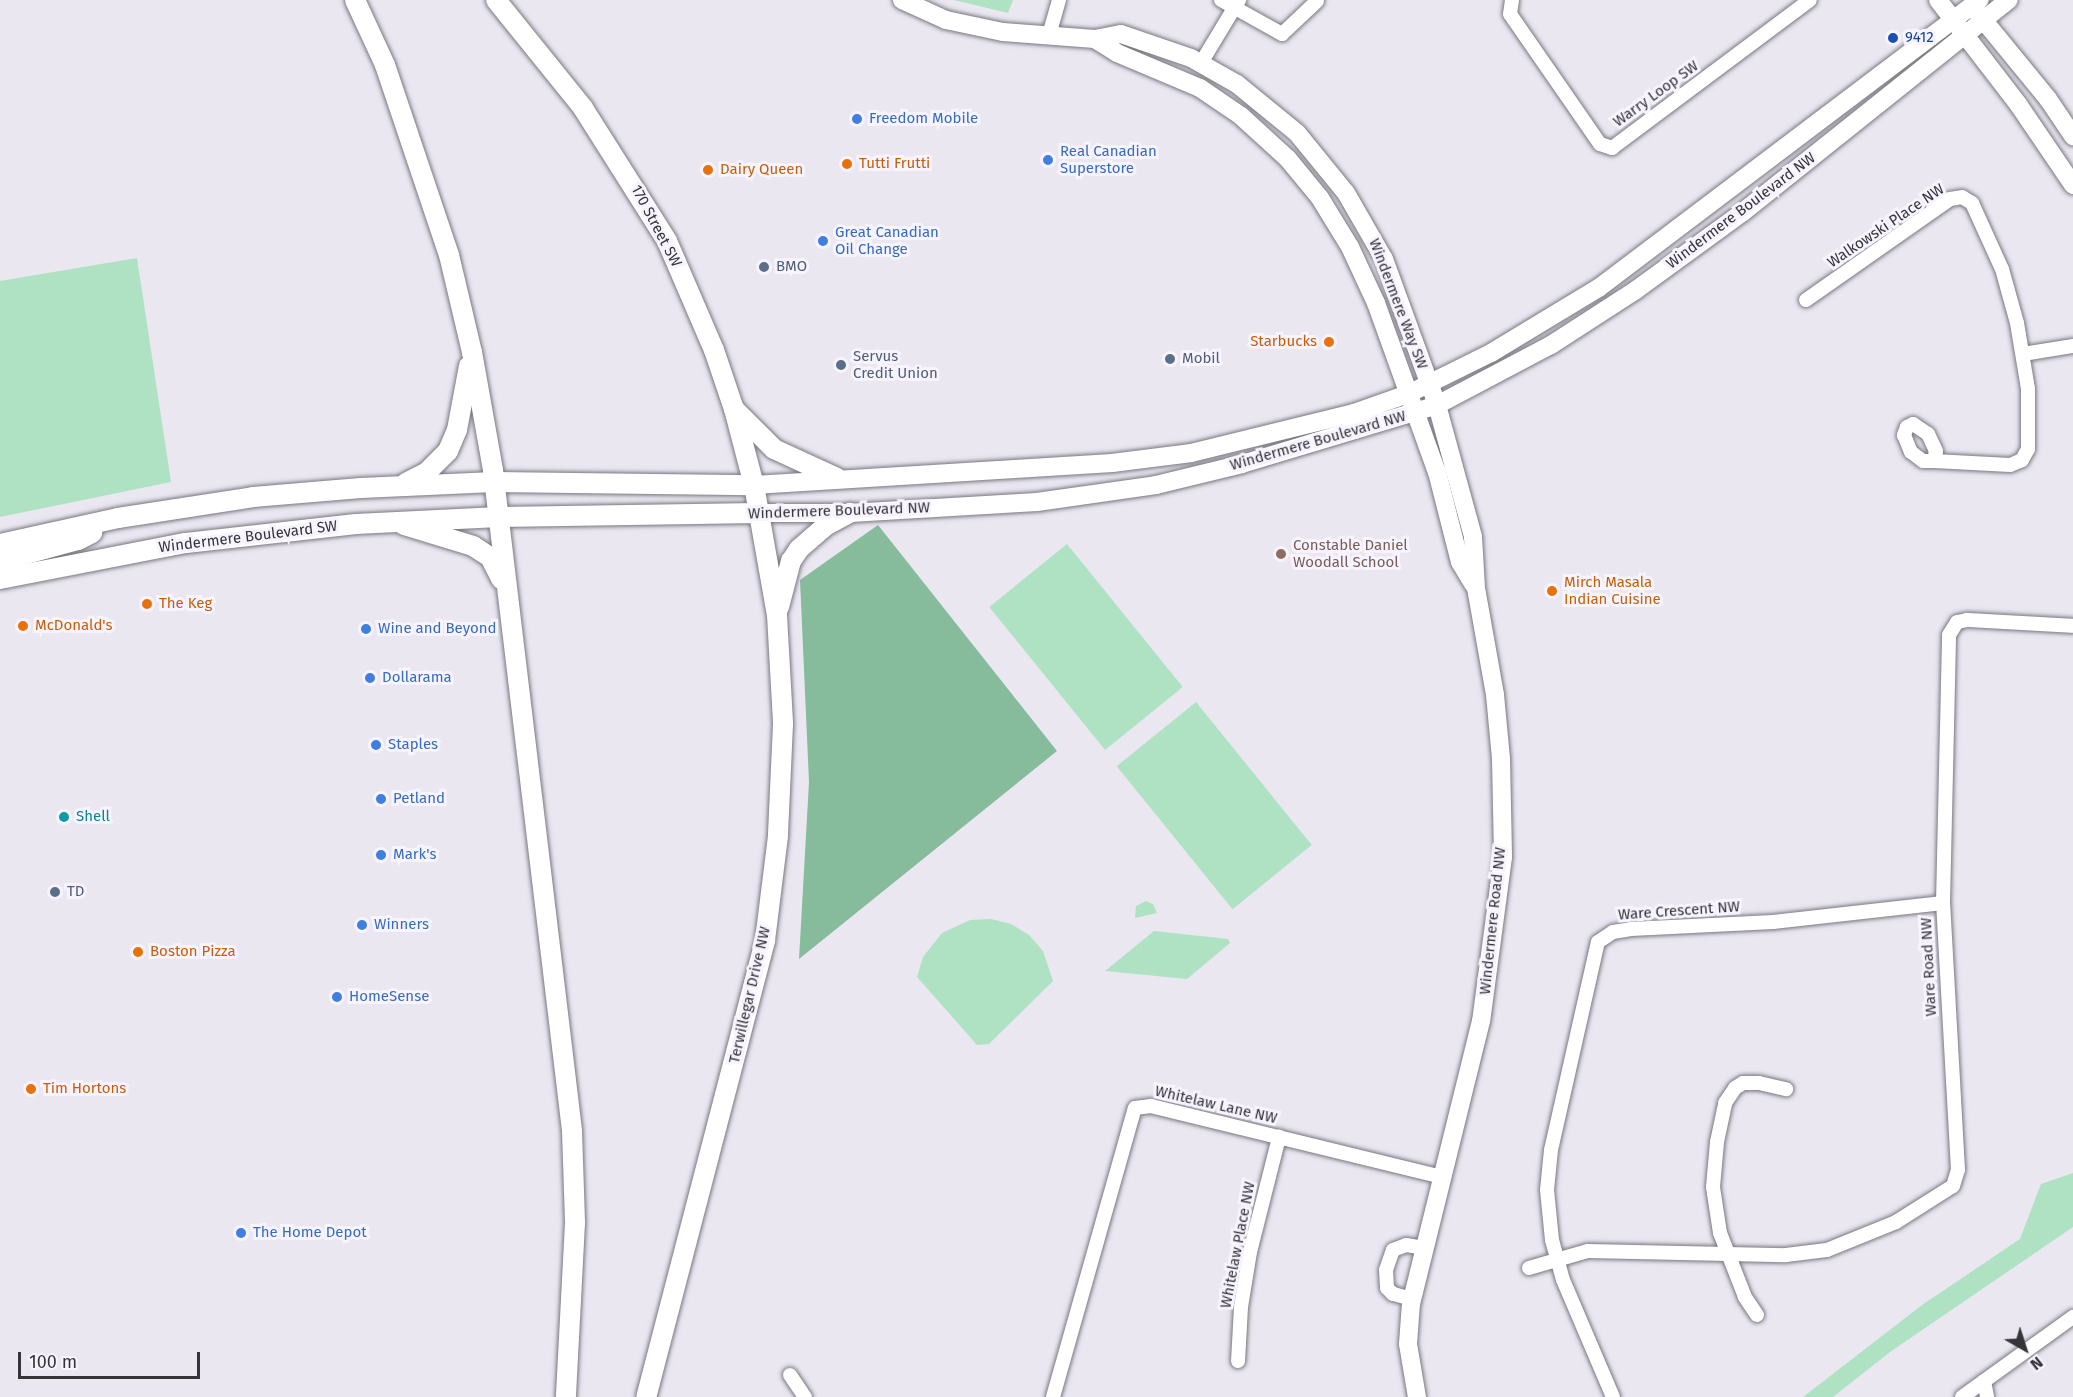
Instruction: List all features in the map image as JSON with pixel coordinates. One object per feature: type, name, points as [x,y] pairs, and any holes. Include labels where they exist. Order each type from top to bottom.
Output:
[{"type":"main road","points":[[355,0],[385,65],[438,217],[472,352],[494,482],[572,1131],[575,1223],[566,1397]]},
{"type":"main road","name":"170 Street SW","points":[[496,0],[583,108],[630,178],[667,242],[714,350],[734,409],[759,513]]},
{"type":"main road","points":[[400,485],[426,473],[448,451],[457,430],[472,352]]},
{"type":"main road","points":[[734,409],[774,449],[837,478]]},
{"type":"main road","points":[[0,544],[118,518],[253,497],[400,485],[494,482]]},
{"type":"main road","name":"Windermere Boulevard NW","points":[[494,482],[754,485]]},
{"type":"main road","name":"Windermere Boulevard NW","points":[[499,517],[759,513]]},
{"type":"main road","name":"Terwillegar Drive NW","points":[[646,1397],[765,941],[778,836],[783,724],[777,615],[759,513]]},
{"type":"main road","points":[[777,615],[791,561],[799,549],[827,525],[850,513]]},
{"type":"main road","name":"Windermere Boulevard SW","points":[[0,579],[186,543],[393,522],[499,517]]},
{"type":"main road","points":[[0,561],[78,540],[118,518]]},
{"type":"main road","points":[[393,522],[473,546],[490,557],[508,593]]},
{"type":"street","name":"Windermere Way SW","points":[[902,0],[946,20],[1003,32],[1095,39],[1121,34],[1166,47],[1237,84],[1278,116],[1346,193],[1384,259],[1437,405]]},
{"type":"street","points":[[1049,35],[1059,0]]},
{"type":"street","points":[[1221,0],[1237,3],[1282,34],[1317,0]]},
{"type":"street","name":"Warry Loop SW","points":[[1512,0],[1510,14],[1600,144],[1612,148],[1810,0]]},
{"type":"street","points":[[1938,0],[1963,36],[2018,104],[2073,185]]},
{"type":"street","name":"Windermere Boulevard NW","points":[[759,513],[850,513],[1037,502],[1156,485],[1242,464],[1437,405],[1551,345],[1636,290],[1743,212],[2009,0]]},
{"type":"street","points":[[1973,2],[1984,20],[2048,99],[2073,136]]},
{"type":"street","name":"Windermere Boulevard NW","points":[[754,485],[837,478],[999,471],[1191,453],[1300,428],[1408,394],[1500,347],[1600,287],[1973,2]]},
{"type":"street","points":[[1200,63],[1237,3]]},
{"type":"street","name":"Windermere Way SW","points":[[1095,39],[1117,53],[1200,88],[1241,116],[1288,159],[1320,198],[1350,248],[1376,303],[1415,413]]},
{"type":"street","name":"Walkowski Place NW","points":[[1806,300],[1950,199],[1962,197],[1972,204],[2002,269],[2023,354],[2030,438],[2022,460],[2010,465],[1934,461]]},
{"type":"street","points":[[2023,354],[2073,346]]},
{"type":"street","name":"Windermere Road NW","points":[[1417,1397],[1408,1344],[1412,1299],[1481,1020],[1503,857],[1501,759],[1495,695],[1476,588],[1473,537],[1437,405]]},
{"type":"street","name":"Windermere Road NW","points":[[1415,413],[1437,472],[1460,562],[1476,588]]},
{"type":"street","name":"Ware Road NW","points":[[1557,1259],[1588,1251],[1786,1256],[1841,1246],[1896,1222],[1953,1186],[1958,1170],[1943,903],[1949,635],[1952,627],[1967,620],[2073,626]]},
{"type":"street","name":"Ware Crescent NW","points":[[1613,1397],[1557,1259],[1548,1215],[1548,1170],[1589,990],[1594,951],[1605,936],[1631,930],[1773,922],[1943,903]]},
{"type":"street","points":[[1757,1315],[1720,1233],[1713,1187],[1725,1103],[1743,1083],[1786,1089]]},
{"type":"street","name":"Whitelaw Lane NW","points":[[1053,1397],[1135,1108],[1150,1106],[1442,1178]]},
{"type":"street","name":"Whitelaw Place NW","points":[[1238,1361],[1240,1307],[1250,1252],[1279,1137]]},
{"type":"street","points":[[1412,1299],[1393,1294],[1387,1288],[1386,1270],[1393,1250],[1406,1245],[1425,1248]]},
{"type":"street","points":[[1528,1268],[1557,1259]]},
{"type":"street","points":[[1962,1397],[2073,1317]]},
{"type":"street","points":[[790,1375],[805,1397]]},
{"type":"street","points":[[1984,1381],[1987,1397]]},
{"type":"green space","points":[[954,0],[1013,0],[1008,13]]},
{"type":"green space","points":[[137,258],[171,482],[0,517],[0,281]]},
{"type":"green space","points":[[878,525],[1057,751],[799,959],[809,782],[800,580]]},
{"type":"green space","points":[[1067,544],[1183,687],[1105,750],[989,607]]},
{"type":"green space","points":[[1196,702],[1312,845],[1233,909],[1117,766]]},
{"type":"green space","points":[[1146,901],[1153,904],[1157,913],[1135,918],[1136,906]]},
{"type":"green space","points":[[991,919],[1011,924],[1029,935],[1043,951],[1053,981],[989,1044],[977,1045],[917,977],[923,957],[942,933],[970,920]]},
{"type":"green space","points":[[1154,931],[1228,939],[1230,943],[1187,979],[1105,971]]},
{"type":"green space","points":[[2073,1173],[2073,1227],[1890,1352],[1833,1397],[1803,1397],[1922,1305],[2020,1239],[2041,1184]]},
{"type":"place","name":"9412","points":[[1893,38]]},
{"type":"place","name":"Freedom Mobile","points":[[857,119]]},
{"type":"place","name":"Real Canadian Superstore","points":[[1048,160]]},
{"type":"place","name":"Tutti Frutti","points":[[847,164]]},
{"type":"place","name":"Dairy Queen","points":[[708,170]]},
{"type":"place","name":"Great Canadian Oil Change","points":[[823,241]]},
{"type":"place","name":"BMO","points":[[764,267]]},
{"type":"place","name":"Starbucks","points":[[1329,342]]},
{"type":"place","name":"Mobil","points":[[1170,359]]},
{"type":"place","name":"Servus Credit Union","points":[[841,365]]},
{"type":"place","name":"Constable Daniel Woodall School","points":[[1281,554]]},
{"type":"place","name":"Mirch Masala Indian Cuisine","points":[[1552,591]]},
{"type":"place","name":"The Keg","points":[[147,604]]},
{"type":"place","name":"McDonald's","points":[[23,626]]},
{"type":"place","name":"Wine and Beyond","points":[[366,629]]},
{"type":"place","name":"Dollarama","points":[[370,678]]},
{"type":"place","name":"Staples","points":[[376,745]]},
{"type":"place","name":"Petland","points":[[381,799]]},
{"type":"place","name":"Shell","points":[[64,817]]},
{"type":"place","name":"Mark's","points":[[381,855]]},
{"type":"place","name":"TD","points":[[55,892]]},
{"type":"place","name":"Winners","points":[[362,925]]},
{"type":"place","name":"Boston Pizza","points":[[138,952]]},
{"type":"place","name":"HomeSense","points":[[337,997]]},
{"type":"place","name":"Tim Hortons","points":[[31,1089]]},
{"type":"place","name":"The Home Depot","points":[[241,1233]]}]
